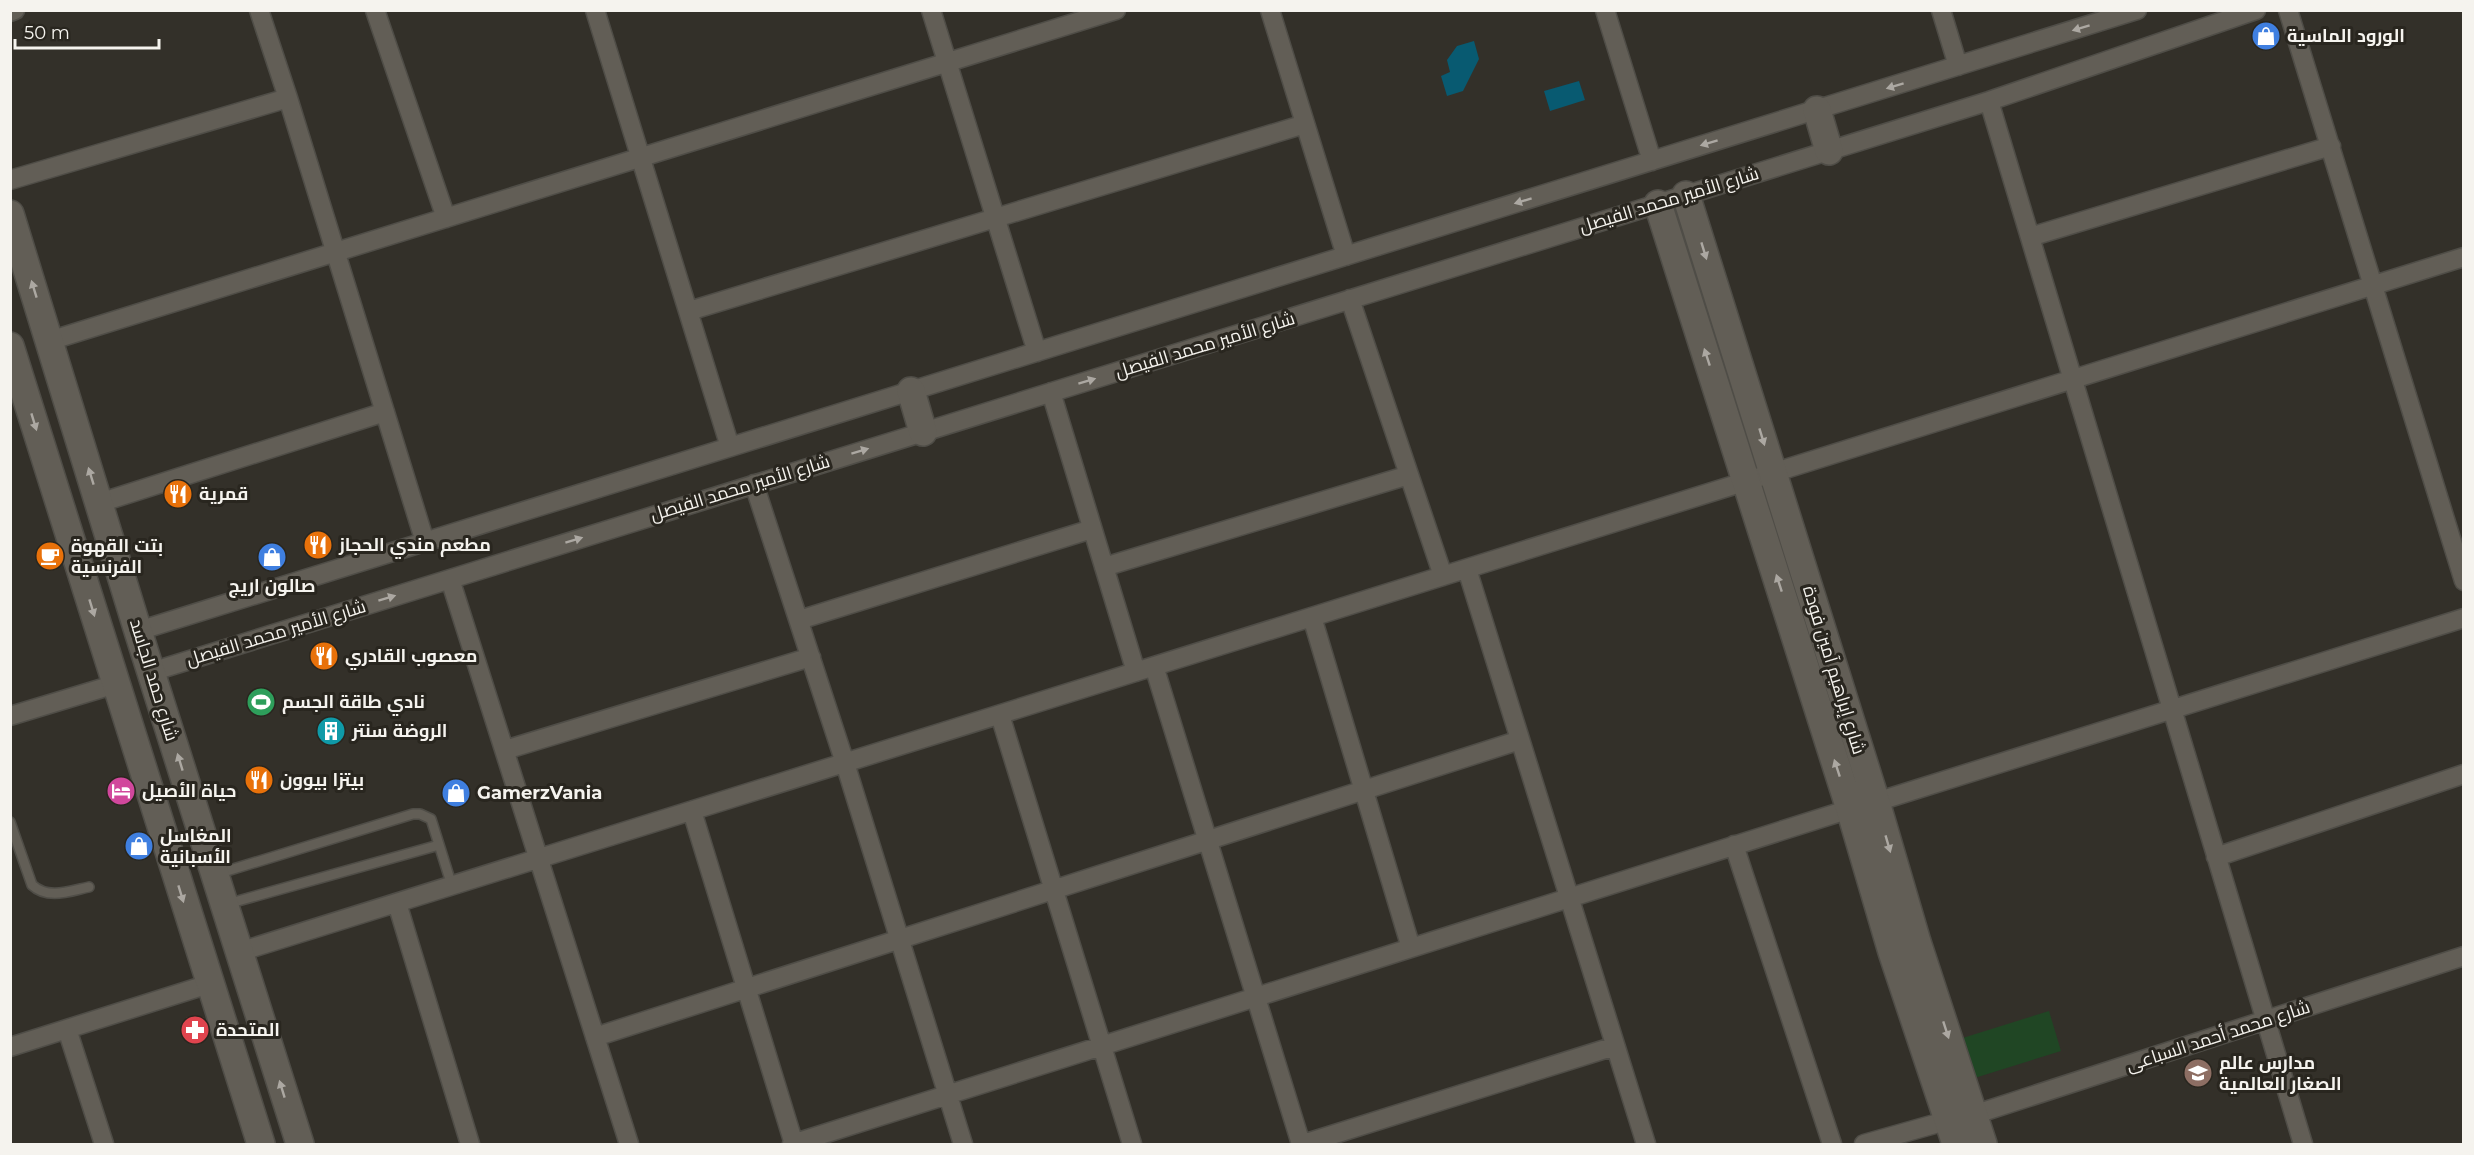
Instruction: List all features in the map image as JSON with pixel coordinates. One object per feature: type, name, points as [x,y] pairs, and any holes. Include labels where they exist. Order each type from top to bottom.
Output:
[{"type":"street","points":[[259,10],[425,542]]},
{"type":"street","points":[[375,10],[446,218]]},
{"type":"street","points":[[595,10],[730,447]]},
{"type":"street","points":[[931,10],[1037,352]]},
{"type":"street","points":[[1270,10],[1346,256]]},
{"type":"street","points":[[1605,10],[1652,161]]},
{"type":"street","points":[[1941,10],[1958,66]]},
{"type":"street","points":[[138,631],[1958,66],[2105,15],[2137,10]]},
{"type":"street","name":"شارع الأمير محمد الفيصل","points":[[151,672],[1989,101],[2256,10]]},
{"type":"street","points":[[2288,10],[2463,581]]},
{"type":"street","points":[[49,341],[1105,12]]},
{"type":"street","points":[[10,180],[288,98]]},
{"type":"street","points":[[1989,101],[2264,1021],[2303,1144]]},
{"type":"street","points":[[1817,110],[1829,151]]},
{"type":"street","points":[[689,311],[1305,124]]},
{"type":"street","points":[[2030,237],[2331,146]]},
{"type":"street","name":"شارع إبراهيم آمين فودة","points":[[1686,195],[1773,473],[1863,805],[1892,952],[1960,1126],[1983,1144]]},
{"type":"street","name":"شارع إبراهيم آمين فودة","points":[[1658,204],[1747,482],[1863,805],[1917,942],[1960,1126]]},
{"type":"street","name":"شارع حمد الجاسد","points":[[10,214],[138,631],[300,1144]]},
{"type":"street","points":[[239,952],[2463,257]]},
{"type":"street","points":[[1350,299],[1443,576]]},
{"type":"street","name":"شارع حمد الجاسد","points":[[11,348],[18,394],[116,684],[261,1144]]},
{"type":"street","points":[[1719,393],[1745,384]]},
{"type":"street","points":[[911,391],[923,432]]},
{"type":"street","points":[[1051,392],[1136,672]]},
{"type":"street","points":[[99,503],[385,412]]},
{"type":"street","points":[[1104,567],[1409,475]]},
{"type":"street","points":[[754,484],[845,763],[963,1144]]},
{"type":"street","points":[[799,620],[1092,529]]},
{"type":"street","points":[[1467,569],[1646,1144]]},
{"type":"street","points":[[450,579],[629,1144]]},
{"type":"street","points":[[1312,617],[1411,948]]},
{"type":"street","points":[[692,810],[793,1144],[1734,845],[2463,618]]},
{"type":"street","points":[[505,750],[811,657]]},
{"type":"street","points":[[1154,666],[1302,1144],[1615,1046]]},
{"type":"street","points":[[10,716],[116,684]]},
{"type":"street","points":[[1000,715],[1132,1144]]},
{"type":"street","points":[[595,1037],[1520,740]]},
{"type":"street","points":[[2216,856],[2463,774]]},
{"type":"street","points":[[1734,845],[1832,1144]]},
{"type":"street","points":[[397,903],[470,1144]]},
{"type":"street","points":[[1892,952],[1917,942]]},
{"type":"street","name":"شارع محمد أحمد السباعى","points":[[1864,1144],[1960,1126],[2264,1021],[2463,956]]},
{"type":"street","points":[[10,1047],[209,984]]},
{"type":"street","points":[[66,1029],[104,1144]]},
{"type":"lane","points":[[215,875],[412,814],[420,814],[431,819],[452,886]]},
{"type":"lane","points":[[10,822],[32,885],[39,891],[53,894],[89,887]]},
{"type":"lane","points":[[224,905],[439,845]]},
{"type":"green space","points":[[2049,1011],[2061,1051],[1965,1081],[1953,1041]]},
{"type":"water","points":[[1474,41],[1479,59],[1463,91],[1447,96],[1441,76],[1450,72],[1447,60],[1457,46]]},
{"type":"water","points":[[1579,81],[1585,100],[1550,111],[1544,91]]},
{"type":"place","name":"الورود الماسية","points":[[2266,36]]},
{"type":"place","name":"قمرية","points":[[178,494]]},
{"type":"place","name":"مطعم مندي الحجاز","points":[[318,545]]},
{"type":"place","name":"بتت القهوة الفرنسية","points":[[50,556]]},
{"type":"place","name":"صالون اريج","points":[[272,557]]},
{"type":"place","name":"معصوب القادري","points":[[324,656]]},
{"type":"place","name":"نادي طاقة الجسم","points":[[261,702]]},
{"type":"place","name":"الروضة سنتر","points":[[331,731]]},
{"type":"place","name":"بيتزا بيوون","points":[[259,780]]},
{"type":"place","name":"حياة الأصيل","points":[[121,791]]},
{"type":"place","name":"GamerzVania","points":[[456,793]]},
{"type":"place","name":"المغاسل الأسبانية","points":[[139,846]]},
{"type":"place","name":"المتحدة","points":[[195,1030]]},
{"type":"place","name":"مدارس عالم الصغار العالمية","points":[[2198,1073]]}]
